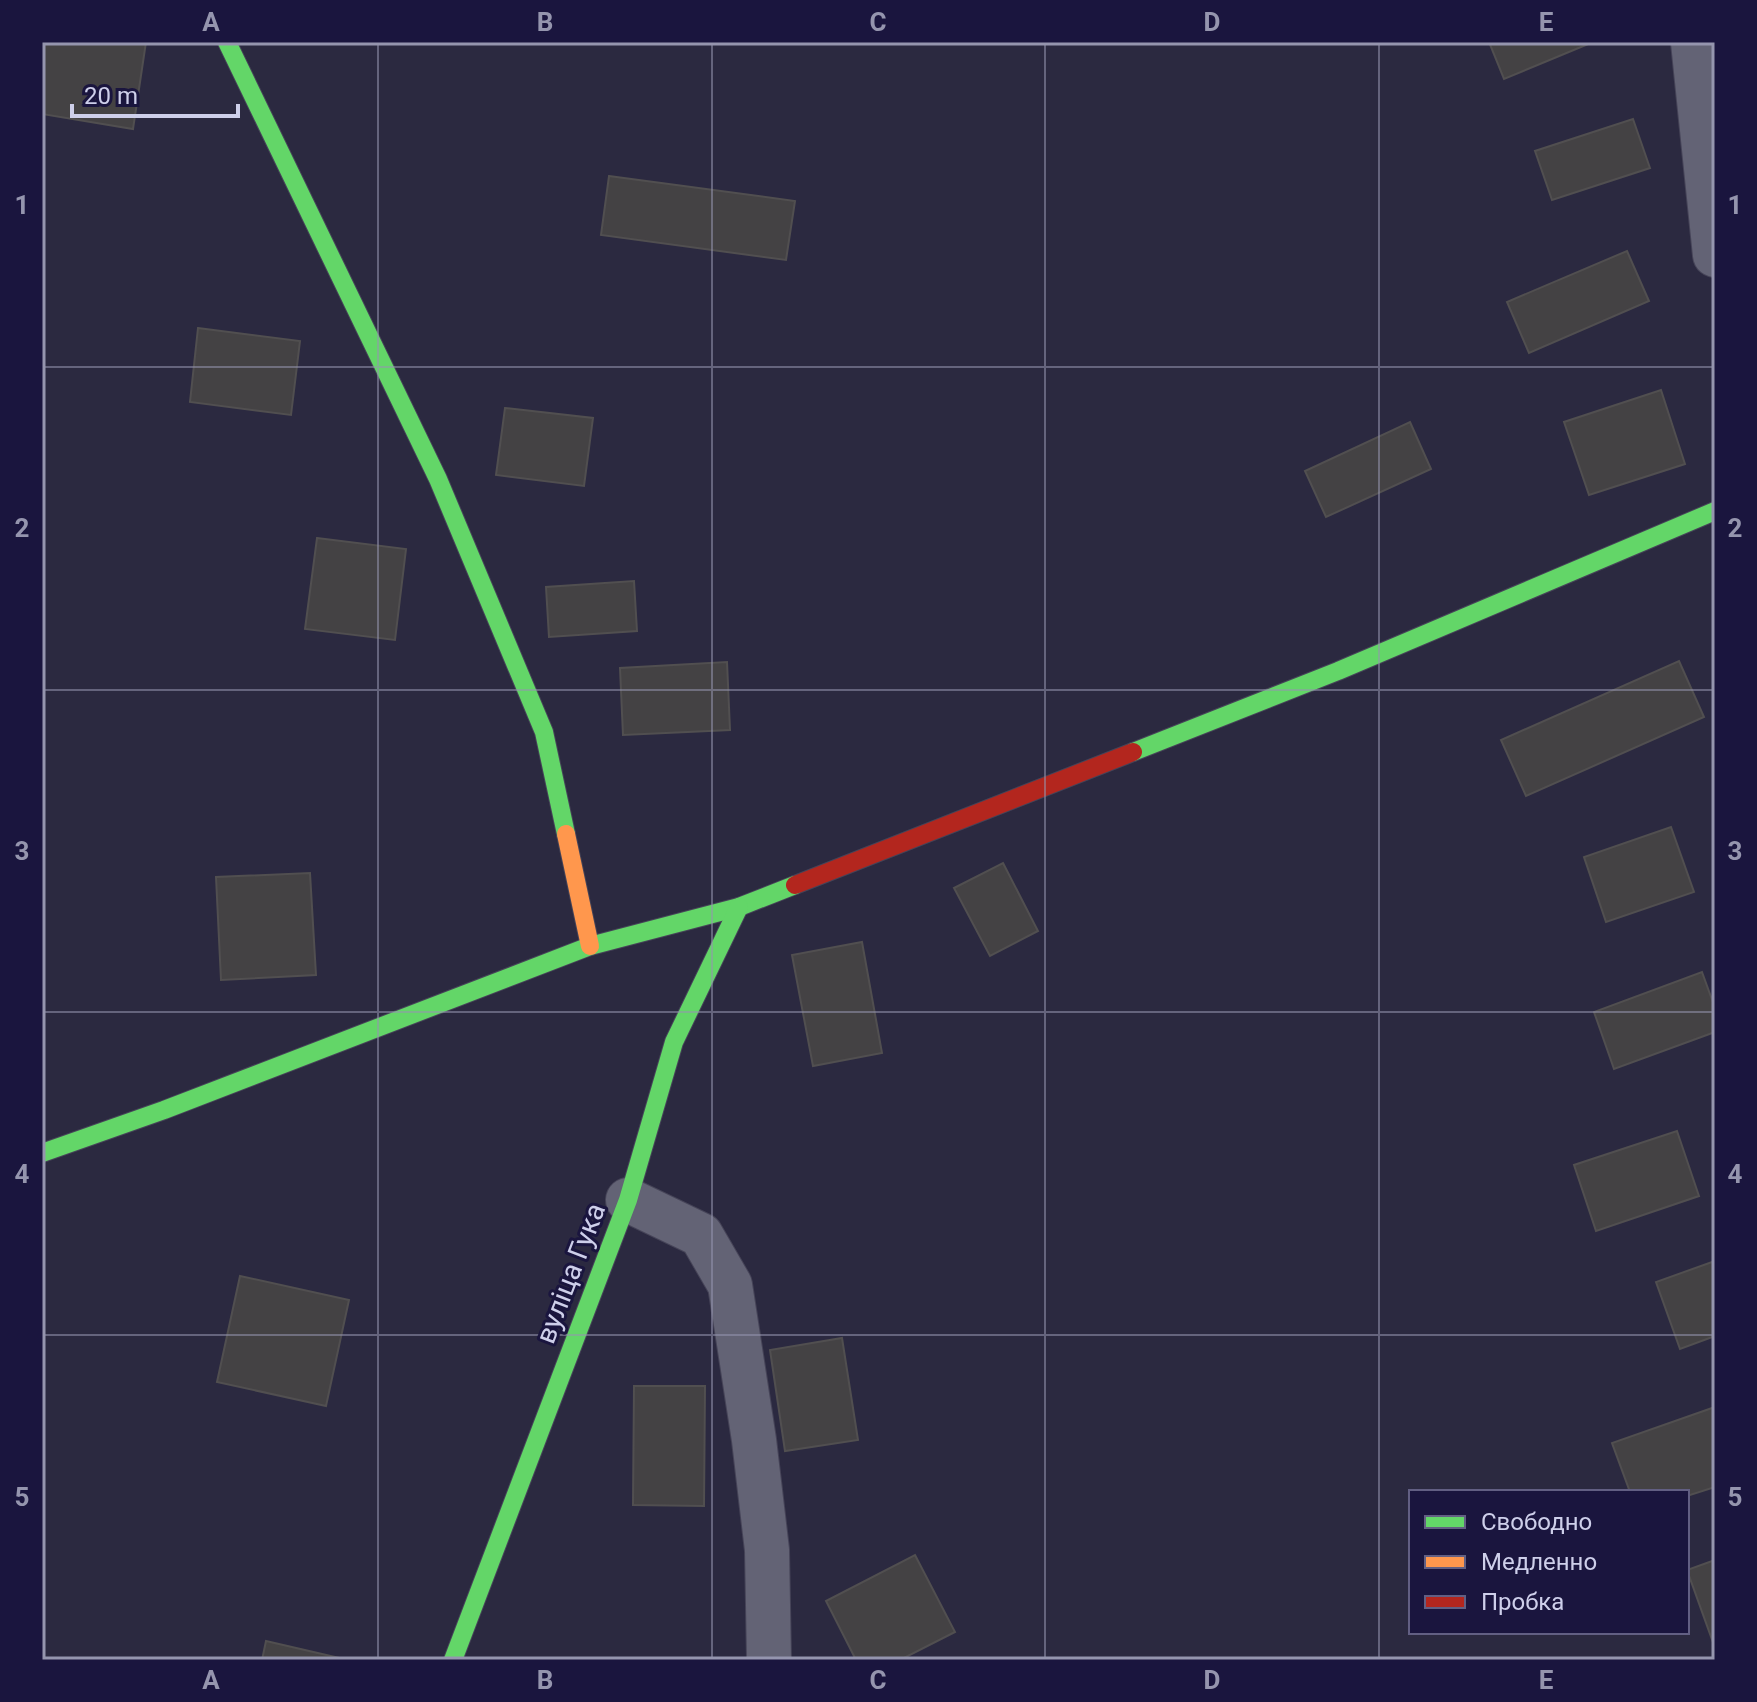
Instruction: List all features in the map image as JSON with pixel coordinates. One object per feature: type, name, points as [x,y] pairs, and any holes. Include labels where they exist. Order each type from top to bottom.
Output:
[{"type":"street","points":[[227,42],[438,479],[544,732],[590,946]]},
{"type":"street","points":[[1693,42],[1715,255]]},
{"type":"street","points":[[42,1153],[164,1110],[590,946],[739,907],[1338,671],[1715,511]]},
{"type":"street","name":"вуліца Гука","points":[[453,1660],[628,1200],[674,1042],[739,907]]},
{"type":"street","points":[[628,1200],[701,1235],[730,1285],[767,1550],[769,1660]]},
{"type":"building","points":[[42,42],[146,42],[133,129],[42,114]]},
{"type":"building","points":[[1489,42],[1593,42],[1504,79]]},
{"type":"building","points":[[1633,119],[1650,168],[1552,200],[1535,151]]},
{"type":"building","points":[[609,176],[795,201],[786,260],[601,235]]},
{"type":"building","points":[[1627,251],[1649,301],[1529,353],[1507,302]]},
{"type":"building","points":[[198,328],[300,341],[291,415],[190,402]]},
{"type":"building","points":[[1661,390],[1685,464],[1589,495],[1564,422]]},
{"type":"building","points":[[505,408],[593,418],[584,486],[496,475]]},
{"type":"building","points":[[1410,422],[1431,469],[1326,517],[1305,471]]},
{"type":"building","points":[[317,538],[406,549],[395,640],[305,629]]},
{"type":"building","points":[[634,581],[637,631],[549,637],[546,587]]},
{"type":"building","points":[[1679,661],[1704,717],[1526,796],[1501,740]]},
{"type":"building","points":[[727,662],[730,730],[623,735],[620,668]]},
{"type":"building","points":[[1671,827],[1694,892],[1606,922],[1584,857]]},
{"type":"building","points":[[1003,863],[1038,931],[990,956],[954,888]]},
{"type":"building","points":[[310,873],[316,975],[221,980],[216,877]]},
{"type":"building","points":[[862,942],[882,1053],[813,1066],[792,955]]},
{"type":"building","points":[[1702,972],[1715,1008],[1715,1032],[1614,1069],[1594,1012]]},
{"type":"building","points":[[1677,1131],[1699,1196],[1596,1231],[1574,1165]]},
{"type":"building","points":[[1715,1261],[1715,1336],[1680,1349],[1656,1282]]},
{"type":"building","points":[[240,1276],[349,1300],[326,1406],[217,1382]]},
{"type":"building","points":[[842,1338],[858,1440],[785,1451],[770,1350]]},
{"type":"building","points":[[634,1386],[705,1386],[704,1506],[633,1505]]},
{"type":"building","points":[[1715,1407],[1715,1487],[1689,1495],[1689,1490],[1629,1490],[1612,1443]]},
{"type":"building","points":[[915,1555],[955,1632],[900,1660],[856,1660],[826,1601]]},
{"type":"building","points":[[1715,1560],[1715,1648],[1689,1576],[1689,1569]]},
{"type":"building","points":[[266,1641],[348,1660],[262,1660]]},
{"type":"traffic: fast","points":[[227,42],[438,479],[544,732],[566,834]]},
{"type":"traffic: fast","points":[[1133,752],[1338,671],[1715,511]]},
{"type":"traffic: fast","points":[[42,1153],[164,1110],[590,946],[739,907],[795,885]]},
{"type":"traffic: fast","points":[[453,1660],[628,1200],[674,1042],[739,907]]},
{"type":"traffic: slow","points":[[566,834],[590,946]]},
{"type":"traffic: jam","points":[[795,885],[1133,752]]}]
